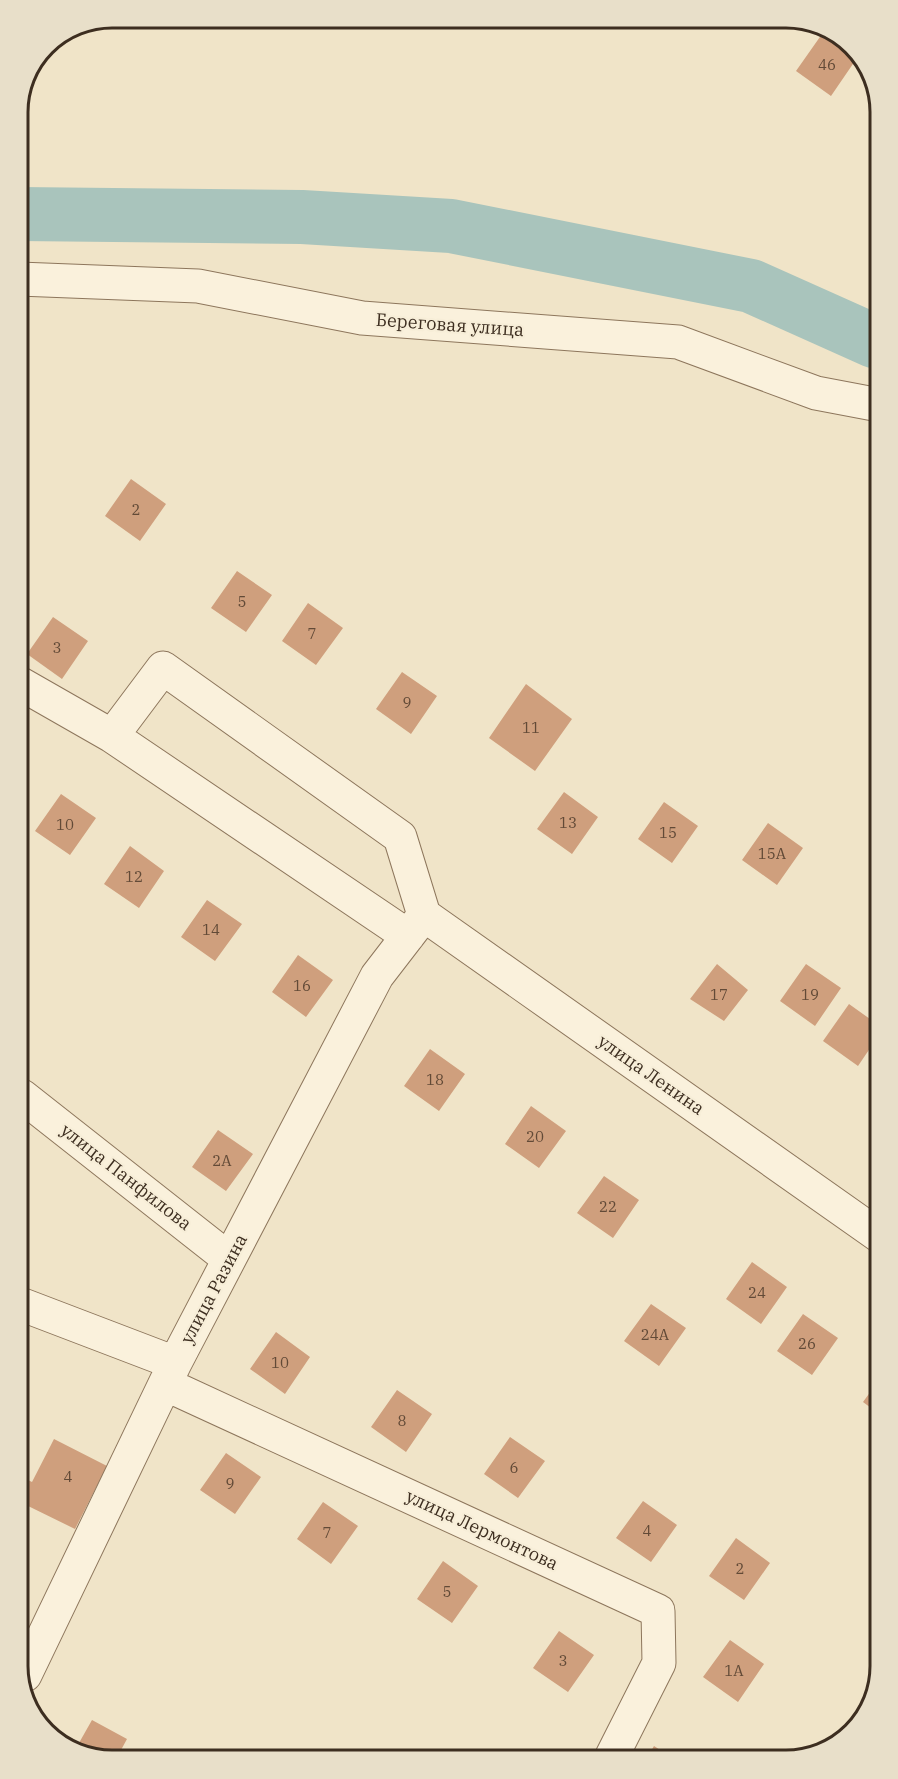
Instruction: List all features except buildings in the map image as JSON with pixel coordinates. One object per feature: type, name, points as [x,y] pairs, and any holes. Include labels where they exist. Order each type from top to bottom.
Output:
[{"type":"street","name":"Береговая улица","points":[[29,279],[198,286],[362,318],[678,342],[816,393],[869,403]]},
{"type":"street","points":[[112,736],[164,668],[400,837],[416,925]]},
{"type":"street","name":"улица Ленина","points":[[29,688],[112,736],[416,925],[869,1229]]},
{"type":"street","name":"улица Разина","points":[[28,1668],[170,1373],[229,1259],[377,976],[416,925]]},
{"type":"street","name":"улица Панфилова","points":[[28,1101],[229,1259]]},
{"type":"street","points":[[28,1307],[170,1373]]},
{"type":"street","name":"улица Лермонтова","points":[[170,1373],[658,1611],[659,1663],[615,1750]]},
{"type":"waterway","points":[[29,214],[302,217],[451,226],[751,286],[869,339]]}]
